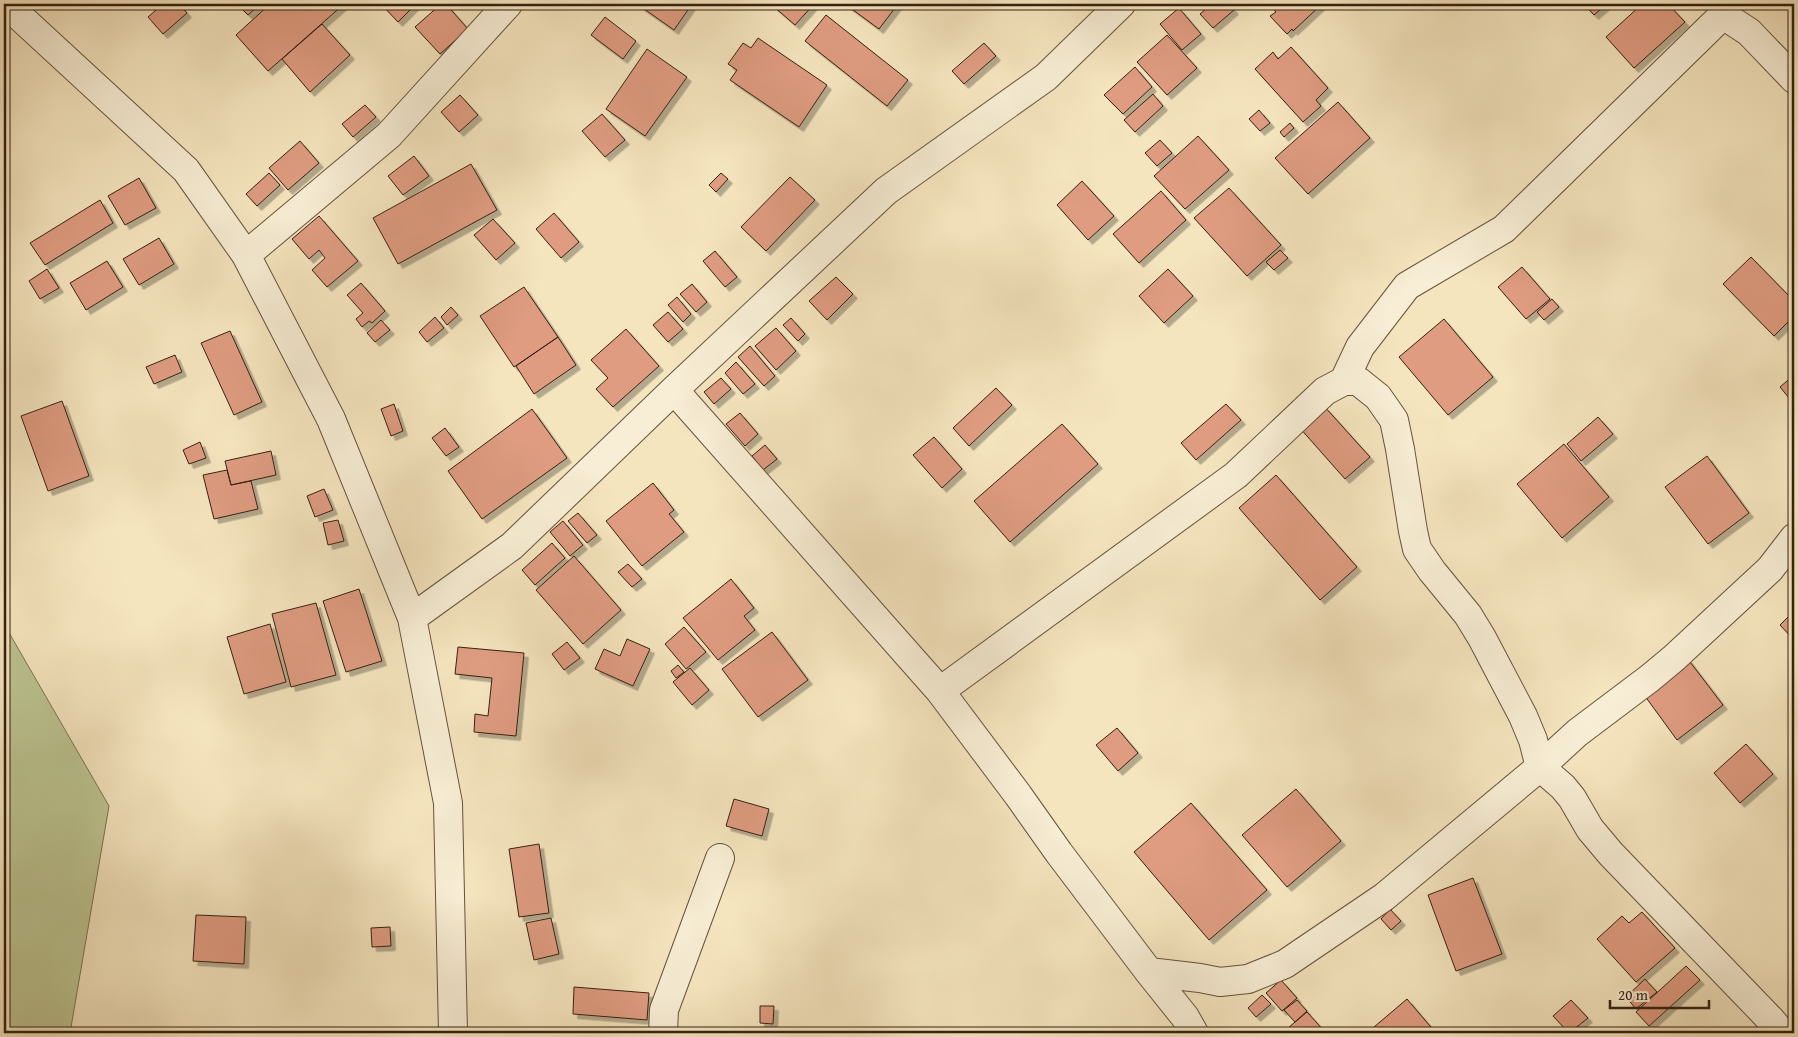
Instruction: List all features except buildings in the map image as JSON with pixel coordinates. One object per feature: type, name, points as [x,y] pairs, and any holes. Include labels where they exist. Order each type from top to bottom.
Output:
[{"type":"street","points":[[6,4],[186,170],[246,255],[331,418],[412,618],[448,802],[453,1033]]},
{"type":"street","points":[[246,255],[389,135],[508,4]]},
{"type":"street","points":[[412,618],[512,546],[674,390],[886,192],[1046,77],[1121,4]]},
{"type":"street","points":[[1344,381],[1360,347],[1408,286],[1504,229],[1725,10],[1794,79]]},
{"type":"street","points":[[940,691],[1236,475],[1325,391],[1344,381],[1358,381],[1378,396],[1394,420],[1417,549],[1432,571],[1468,614],[1482,638],[1523,716],[1533,740],[1540,767],[1572,798],[1590,829],[1611,854],[1782,1033]]},
{"type":"street","points":[[674,390],[940,691],[1059,853],[1184,1017],[1194,1033]]},
{"type":"street","points":[[1149,972],[1220,982],[1248,979],[1285,964],[1384,897],[1540,767],[1577,733],[1674,658],[1770,570],[1794,538]]},
{"type":"street","points":[[663,1033],[664,1010],[720,858]]},
{"type":"green space","points":[[4,624],[109,806],[70,1033],[4,1033]]}]
